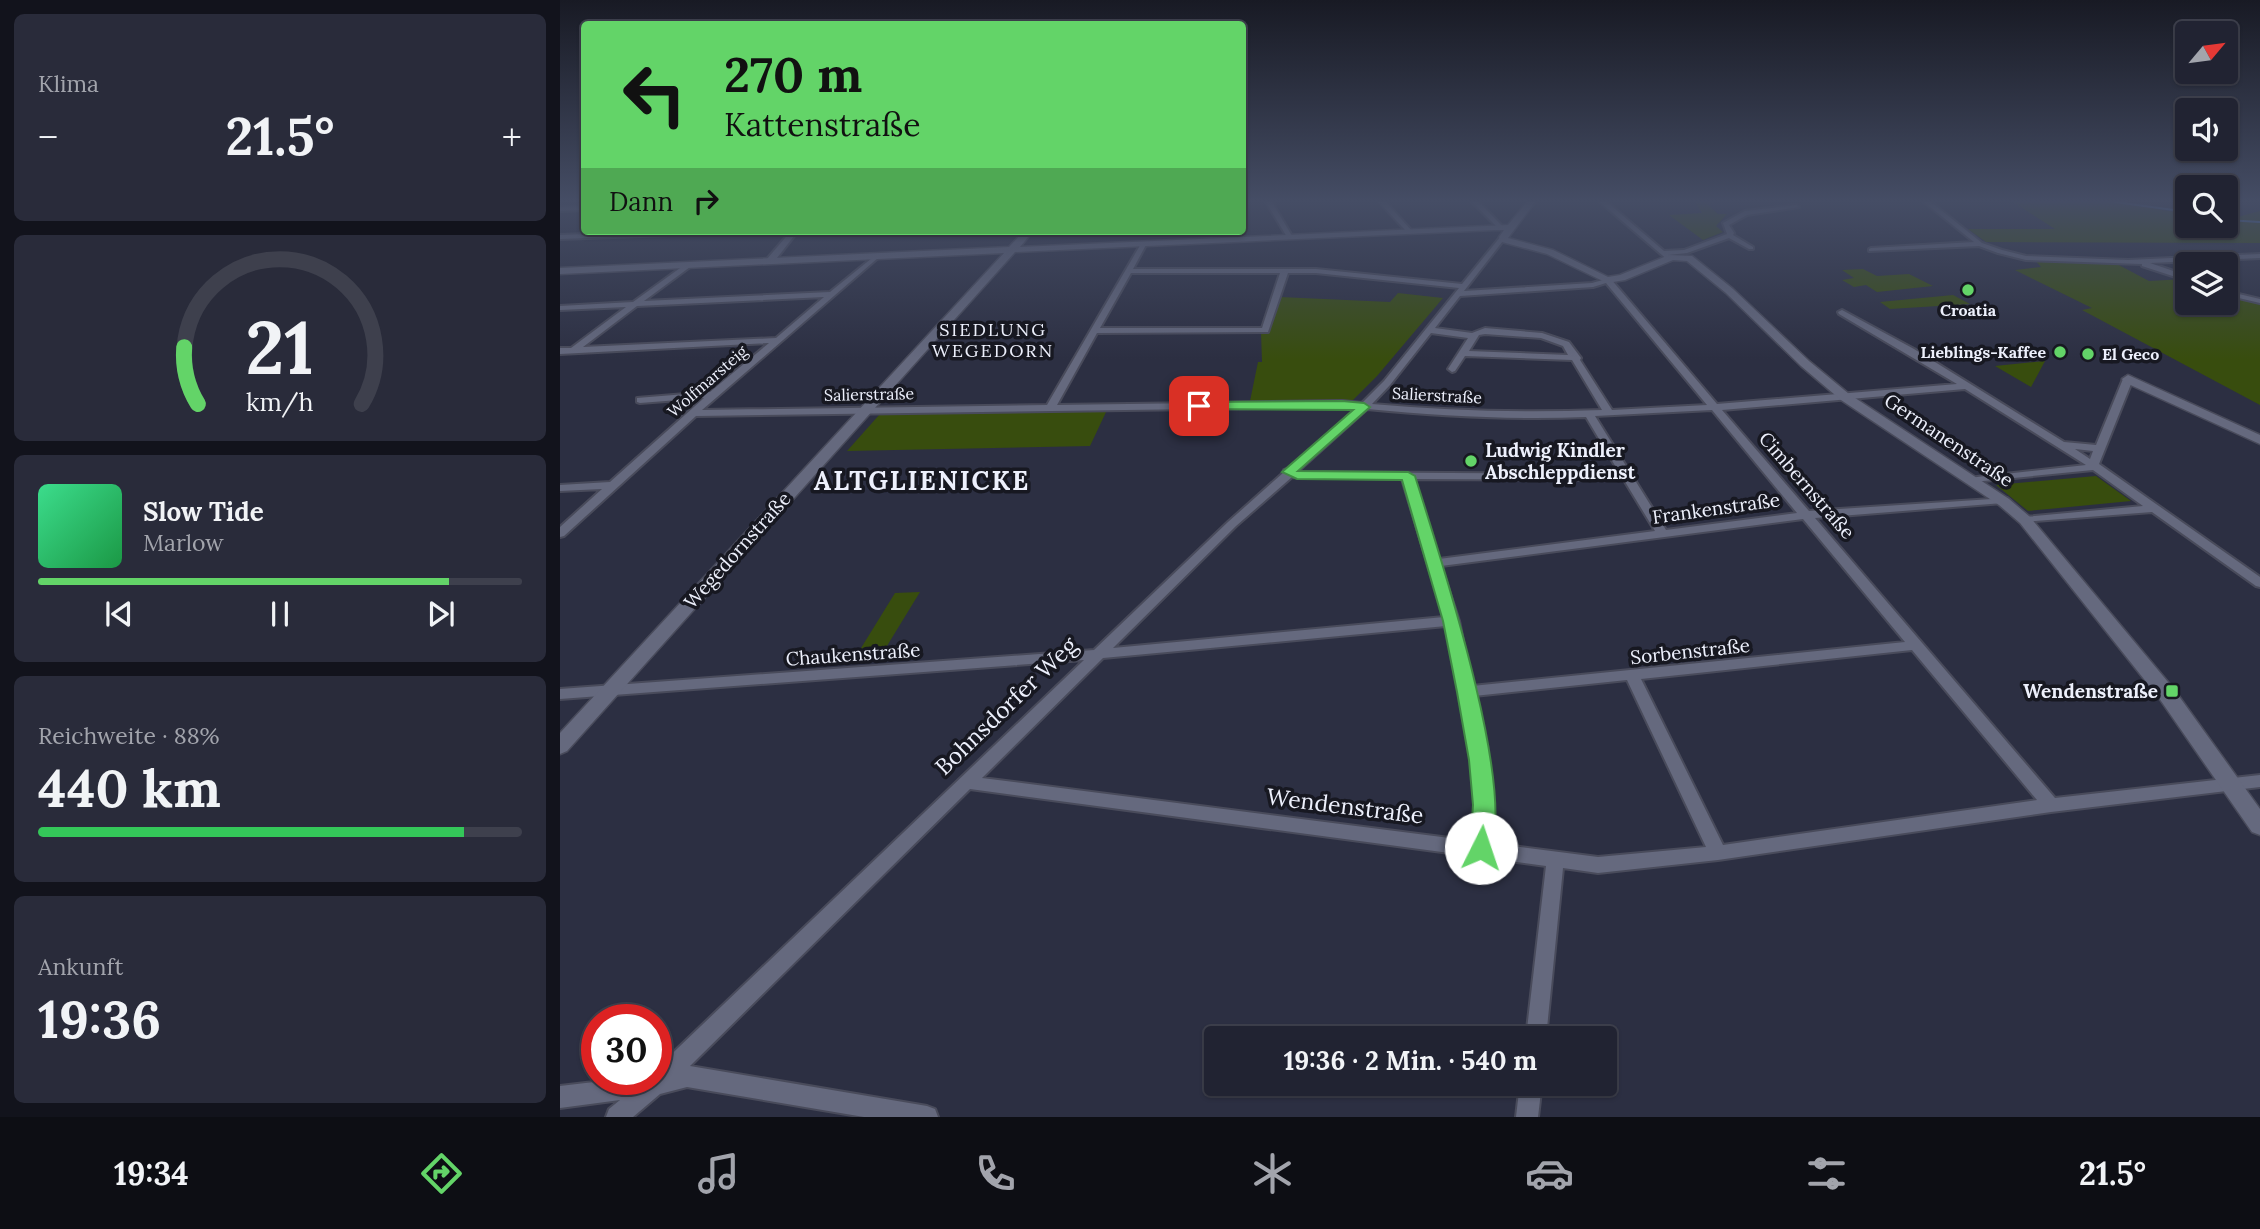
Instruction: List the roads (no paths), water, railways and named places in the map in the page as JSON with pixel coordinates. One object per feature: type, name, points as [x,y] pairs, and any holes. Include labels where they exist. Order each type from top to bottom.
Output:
[{"type":"street","points":[[770,261],[776,254]]},
{"type":"street","points":[[560,271],[913,254]]},
{"type":"street","name":"Wegedornstraße","points":[[560,746],[1007,254]]},
{"type":"street","points":[[1051,407],[1138,254]]},
{"type":"street","name":"Bohnsdorfer Weg","points":[[672,1067],[1289,472],[1364,407],[1487,254]]},
{"type":"street","name":"Cimbernstraße","points":[[1553,254],[1607,280],[2051,805]]},
{"type":"street","points":[[1455,294],[1592,285],[1622,278],[1666,256],[1683,254]]},
{"type":"street","name":"Germanenstraße","points":[[1684,254],[1844,396],[1977,480],[2025,520],[2166,693],[2260,826]]},
{"type":"street","points":[[2009,254],[2026,258],[2141,262],[2260,256]]},
{"type":"street","name":"Wolfmarsteig","points":[[560,533],[693,413],[877,256]]},
{"type":"street","points":[[2141,262],[2175,274]]},
{"type":"street","points":[[574,351],[687,265]]},
{"type":"street","points":[[1094,331],[1265,330],[1285,270]]},
{"type":"street","points":[[1129,271],[1285,270],[1354,274],[1463,286]]},
{"type":"street","points":[[560,308],[833,294]]},
{"type":"street","points":[[2238,296],[2260,301]]},
{"type":"street","points":[[1842,312],[1968,386],[2093,465],[2260,583]]},
{"type":"street","points":[[1428,330],[1474,336],[1485,331],[1550,337],[1566,344],[1609,413]]},
{"type":"street","points":[[1452,369],[1474,336]]},
{"type":"street","points":[[560,351],[780,340]]},
{"type":"street","points":[[1463,353],[1577,358]]},
{"type":"street","points":[[1977,480],[2089,468],[2093,465],[2128,379],[2260,440]]},
{"type":"street","name":"Salierstraße","points":[[693,413],[1342,404],[1433,413],[1589,414],[1968,386]]},
{"type":"street","points":[[640,400],[713,396]]},
{"type":"street","points":[[1589,414],[1663,534]]},
{"type":"street","points":[[2062,445],[2099,449]]},
{"type":"street","points":[[1289,472],[1297,475],[1626,477]]},
{"type":"street","points":[[1408,476],[1452,621],[1480,760],[1484,805],[1481,848]]},
{"type":"street","points":[[560,488],[613,485]]},
{"type":"street","name":"Frankenstraße","points":[[1435,563],[1808,515],[2003,500]]},
{"type":"street","points":[[2025,520],[2154,508]]},
{"type":"street","points":[[1099,654],[1452,621]]},
{"type":"street","name":"Sorbenstraße","points":[[1466,692],[1633,677],[1917,645]]},
{"type":"street","name":"Chaukenstraße","points":[[560,694],[1099,654]]},
{"type":"street","points":[[1633,677],[1718,853]]},
{"type":"street","name":"Wendenstraße","points":[[966,782],[1598,865],[1718,853],[2051,805],[2260,781]]},
{"type":"street","points":[[1537,1026],[1555,860]]},
{"type":"street","points":[[672,1080],[687,1076],[927,1117]]},
{"type":"street","points":[[560,1097],[581,1094]]},
{"type":"street","name":"Bohnsdorfer Weg","points":[[617,1117],[642,1095]]},
{"type":"street","points":[[1527,1117],[1529,1096]]},
{"type":"place","name":"Croatia","points":[[1968,290]]},
{"type":"place","name":"Lieblings-Kaffee","points":[[2060,352]]},
{"type":"place","name":"El Geco","points":[[2088,354]]},
{"type":"place","name":"Ludwig Kindler Abschleppdienst","points":[[1471,461]]},
{"type":"place","name":"Wendenstraße","points":[[2172,691]]},
{"type":"district","name":"SIEDLUNG WEGEDORN","points":[[993,340]]},
{"type":"district","name":"ALTGLIENICKE","points":[[922,481]]}]
